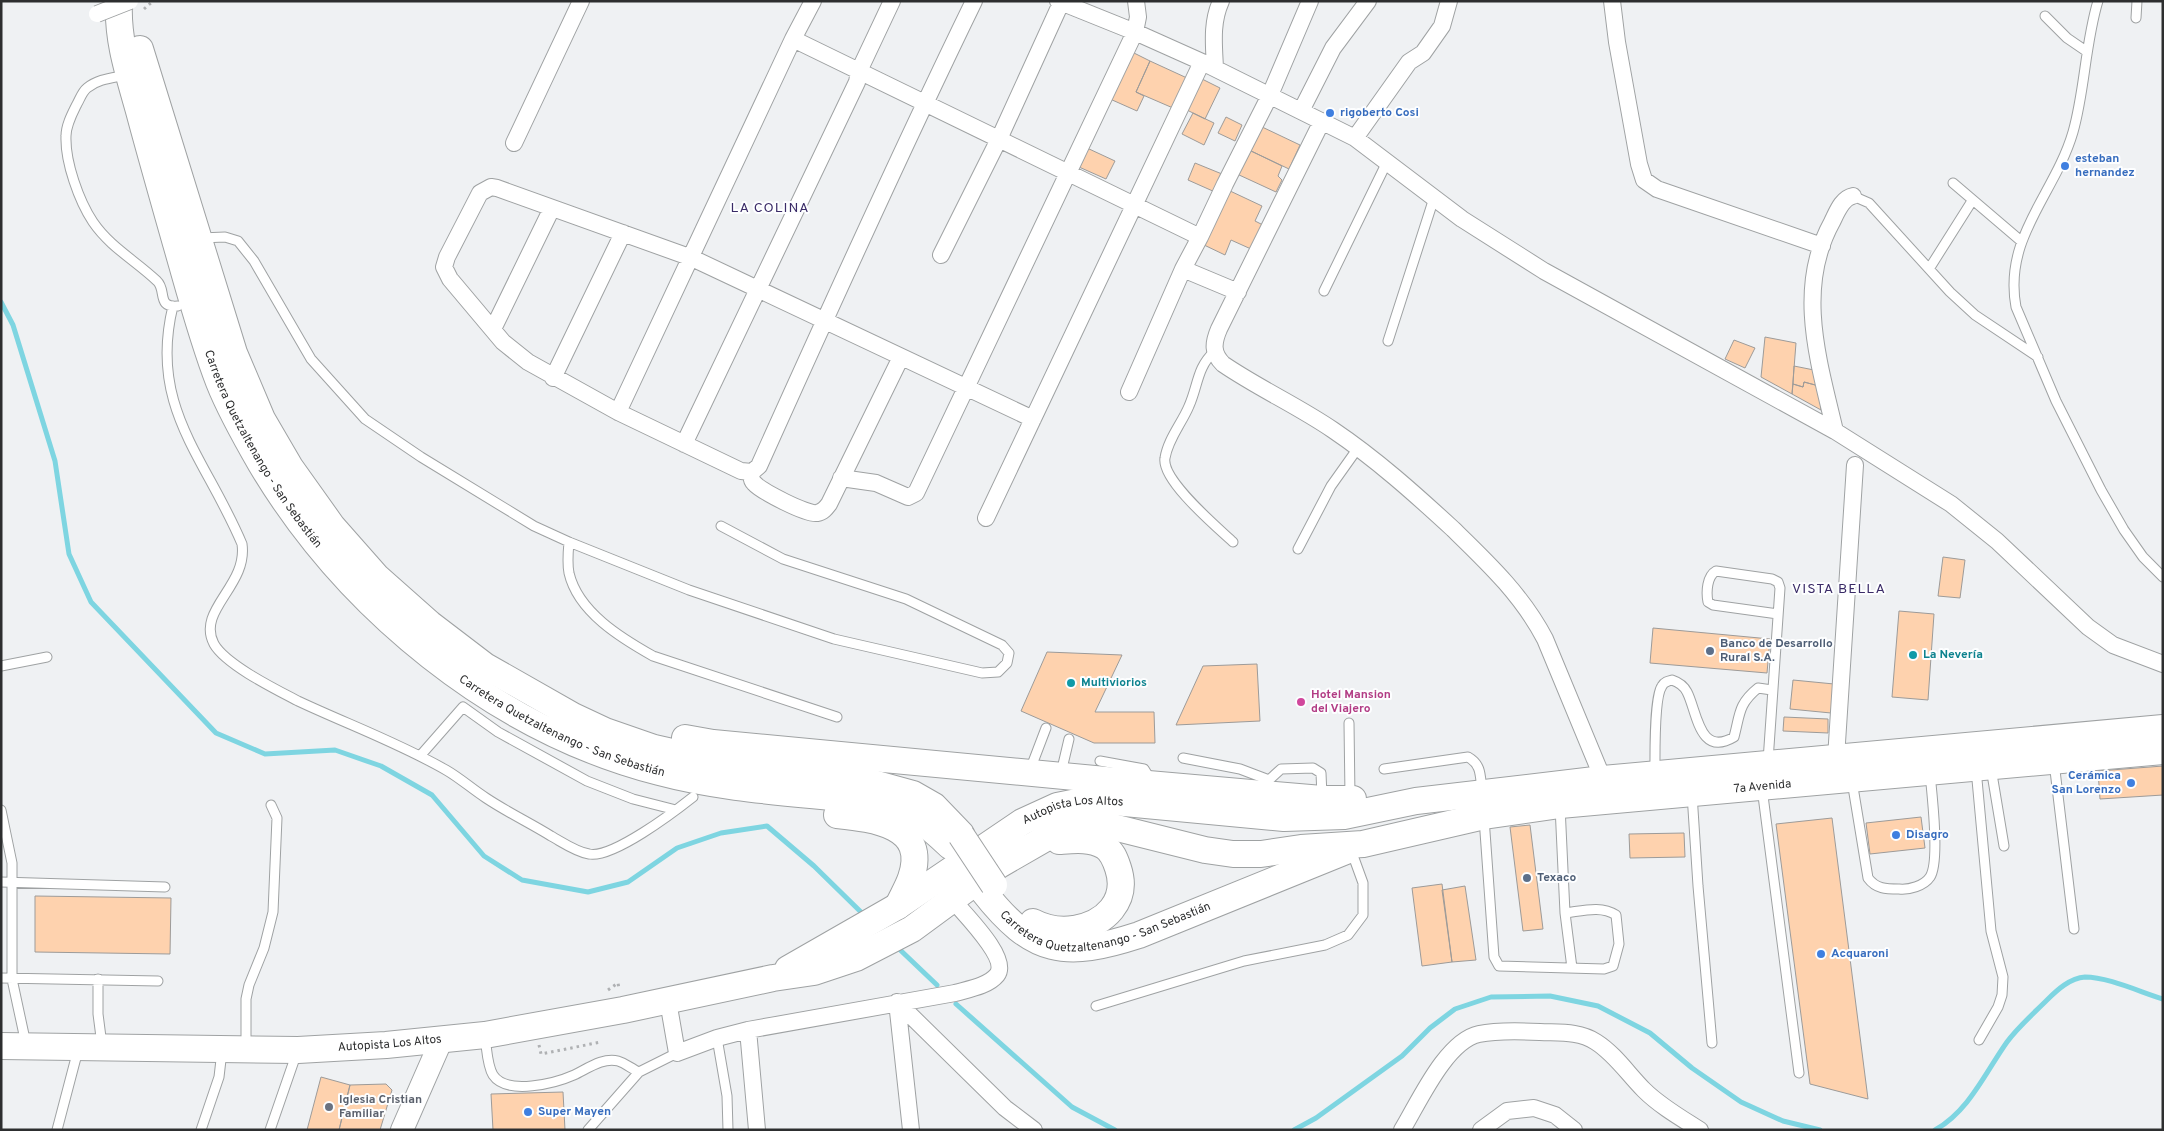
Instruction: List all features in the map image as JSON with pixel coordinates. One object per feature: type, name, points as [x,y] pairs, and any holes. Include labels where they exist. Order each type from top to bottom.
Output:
[{"type":"main road","name":"Carretera Quetzaltenango - San Sebastián","points":[[116,5],[118,28],[184,305],[247,440],[278,493],[317,545],[361,595],[409,640],[471,686],[545,730],[616,758],[658,772],[730,786],[878,802],[895,806],[911,813],[956,840]]},
{"type":"main road","name":"Carretera Quetzaltenango - San Sebastián","points":[[116,5],[134,31],[234,353],[262,420],[290,467],[332,526],[377,577],[430,624],[485,666],[573,716],[605,731],[654,748],[703,759],[872,783],[912,794],[934,806],[988,888],[1000,913],[1029,936],[1052,946],[1081,949],[1106,946],[1139,935],[1309,868],[1357,846]]},
{"type":"main road","points":[[541,697],[642,730],[713,743],[1148,784],[1268,787],[1322,799],[1350,798],[1416,801]]},
{"type":"main road","name":"7a Avenida","points":[[1357,846],[1483,805],[1604,790],[1692,792],[1836,758],[2163,728]]},
{"type":"main road","points":[[545,730],[684,804],[722,803],[868,818],[892,826],[904,834],[914,848],[912,877],[896,907]]},
{"type":"main road","name":"7a Avenida","points":[[1416,801],[1483,805],[1560,805],[1655,775],[1765,775],[1852,778],[2163,751]]},
{"type":"main road","name":"Autopista Los Altos","points":[[1,1046],[298,1050],[441,1041],[536,1027],[772,978],[814,972],[848,949],[896,907],[1022,822],[1057,806],[1082,801],[1114,802],[1284,818],[1344,816],[1416,801]]},
{"type":"main road","name":"Autopista Los Altos","points":[[848,949],[912,928],[999,865],[1065,827],[1082,823],[1105,825],[1205,850],[1233,854],[1261,854],[1301,848],[1357,846]]},
{"type":"main road","name":"Carretera Quetzaltenango - San Sebastián","points":[[988,888],[1019,913],[1046,927],[1060,930],[1087,927],[1107,916],[1119,897],[1122,878],[1115,857],[1105,846],[1092,841],[1079,840],[1036,844]]},
{"type":"street","points":[[514,144],[581,1]]},
{"type":"street","points":[[618,412],[813,1]]},
{"type":"street","points":[[684,444],[857,82],[859,71],[892,1]]},
{"type":"street","points":[[974,1],[925,103],[824,321],[758,466],[752,472],[745,472],[684,444],[553,378],[514,352],[446,272],[445,264],[447,257],[480,193],[490,187],[497,188],[692,258],[758,290],[824,321],[965,387],[1033,419]]},
{"type":"street","points":[[840,478],[876,483],[908,497],[914,495],[1135,32],[1138,17],[1136,1]]},
{"type":"street","points":[[986,518],[1134,205],[1208,65],[1215,18],[1221,1]]},
{"type":"street","points":[[1129,392],[1183,269],[1270,96],[1310,1]]},
{"type":"street","points":[[1301,111],[1333,48],[1368,1]]},
{"type":"street","points":[[1355,138],[1409,62],[1422,54],[1442,26],[1449,1]]},
{"type":"street","points":[[1612,1],[1629,112],[1644,180],[1657,189],[1822,246]]},
{"type":"street","points":[[941,255],[999,139],[1059,2],[1135,32],[1208,65],[1355,138],[1434,198],[1498,243],[1544,271],[1835,431],[1950,504],[1997,541],[2088,627],[2114,645],[2163,664]]},
{"type":"street","points":[[793,40],[1200,237]]},
{"type":"street","points":[[1322,121],[1215,338],[1214,352],[1222,364],[1332,429],[1358,448],[1432,510],[1477,552],[1524,604],[1544,639],[1604,790]]},
{"type":"street","points":[[1835,431],[1813,333],[1812,283],[1828,228],[1846,199],[1853,196]]},
{"type":"street","points":[[493,329],[552,208]]},
{"type":"street","points":[[553,378],[622,234]]},
{"type":"street","points":[[1183,269],[1238,292]]},
{"type":"street","points":[[752,472],[752,480],[758,487],[811,513],[817,513],[826,508],[901,357]]},
{"type":"street","points":[[1836,758],[1855,465]]},
{"type":"street","points":[[668,1000],[677,1053],[717,1038],[748,1030],[975,988],[991,980],[999,973],[1000,962],[997,954],[952,899]]},
{"type":"street","points":[[896,1002],[911,1130]]},
{"type":"street","points":[[896,1002],[1005,1108],[1034,1130]]},
{"type":"street","points":[[748,1030],[757,1130]]},
{"type":"street","points":[[1402,1130],[1445,1059],[1461,1044],[1478,1034],[1526,1031],[1579,1034],[1596,1042],[1613,1056],[1645,1092],[1675,1115],[1700,1130]]},
{"type":"street","points":[[402,1130],[441,1041]]},
{"type":"street","points":[[1481,1130],[1507,1111],[1534,1108],[1555,1114],[1574,1130]]},
{"type":"lane","points":[[2098,1],[2086,51],[2078,108],[2068,147],[2021,241],[2015,266],[2014,292],[2016,306],[2056,401],[2101,490],[2138,550],[2163,577]]},
{"type":"lane","points":[[2136,18],[2137,1]]},
{"type":"lane","points":[[2045,16],[2067,38],[2086,51]]},
{"type":"lane","points":[[129,75],[96,82],[85,89],[70,118],[66,135],[68,158],[82,204],[94,223],[112,244],[159,283],[163,300],[169,305],[184,305]]},
{"type":"lane","points":[[1324,291],[1387,162]]},
{"type":"lane","points":[[1953,183],[2021,241]]},
{"type":"lane","points":[[1853,196],[1869,202],[1928,269],[1975,314],[2038,357]]},
{"type":"lane","points":[[1388,341],[1434,198]]},
{"type":"lane","points":[[1928,269],[1972,201]]},
{"type":"lane","points":[[198,238],[225,237],[238,241],[254,261],[311,359],[365,419],[421,457],[518,516],[569,542],[689,590],[834,639],[982,674],[998,672],[1007,663],[1009,653],[1002,644],[982,634],[906,598],[783,559],[721,526]]},
{"type":"lane","points":[[184,305],[168,327],[167,358],[172,399],[179,421],[237,531],[243,554],[238,575],[214,612],[210,622],[210,634],[215,646],[225,657],[271,688],[420,756],[446,770],[487,798],[567,845],[589,855],[607,853],[684,804]]},
{"type":"lane","points":[[1214,352],[1204,363],[1198,376],[1189,407],[1168,448],[1164,462],[1173,480],[1233,542]]},
{"type":"lane","points":[[1298,549],[1331,486],[1358,448]]},
{"type":"lane","points":[[569,542],[567,559],[570,574],[577,591],[586,605],[608,627],[631,644],[653,656],[837,717]]},
{"type":"lane","points":[[1778,614],[1713,606],[1708,602],[1707,597],[1709,579],[1716,571],[1772,579],[1778,582],[1780,588],[1778,614],[1772,690],[1765,775],[1799,1073]]},
{"type":"lane","points":[[1,666],[47,657]]},
{"type":"lane","points":[[1655,775],[1658,698],[1662,685],[1667,681],[1672,680],[1683,686],[1688,692],[1699,727],[1705,736],[1712,741],[1722,742],[1734,737],[1738,717],[1747,696],[1758,688],[1772,690]]},
{"type":"lane","points":[[420,756],[463,707],[498,732],[587,781],[633,799],[684,804]]},
{"type":"lane","points":[[1349,723],[1350,798]]},
{"type":"lane","points":[[1029,773],[1046,728]]},
{"type":"lane","points":[[1061,776],[1069,739]]},
{"type":"lane","points":[[1384,769],[1468,757],[1476,761],[1479,768],[1483,805],[1494,957],[1499,966],[1604,969],[1613,966],[1619,944],[1616,914],[1608,909],[1565,913]]},
{"type":"lane","points":[[1183,758],[1240,769],[1268,787]]},
{"type":"lane","points":[[2054,760],[2074,929]]},
{"type":"lane","points":[[1100,761],[1144,769],[1149,777],[1148,784]]},
{"type":"lane","points":[[1983,766],[2004,846]]},
{"type":"lane","points":[[1978,1040],[1998,1007],[2002,994],[2002,977],[1991,931],[1983,766]]},
{"type":"lane","points":[[1852,778],[1868,878],[1878,887],[1901,890],[1923,884],[1930,877],[1934,866],[1933,798],[1930,771]]},
{"type":"lane","points":[[1692,792],[1712,1043]]},
{"type":"lane","points":[[201,1130],[219,1077],[234,1050],[249,985],[264,948],[273,912],[277,818],[272,805]]},
{"type":"lane","points":[[1560,805],[1565,913],[1572,968]]},
{"type":"lane","points":[[1,810],[12,863],[12,978],[27,1046]]},
{"type":"lane","points":[[1096,1006],[1244,962],[1325,945],[1348,935],[1363,915],[1363,883],[1357,846]]},
{"type":"lane","points":[[1,882],[166,887]]},
{"type":"lane","points":[[1,978],[158,980]]},
{"type":"lane","points":[[57,1130],[90,1047],[98,1014],[98,979]]},
{"type":"lane","points":[[485,1035],[490,1068],[494,1076],[510,1085],[519,1086],[560,1081],[604,1062],[617,1061],[639,1072]]},
{"type":"lane","points":[[717,1038],[726,1096],[728,1130]]},
{"type":"lane","points":[[270,1130],[298,1050]]},
{"type":"lane","points":[[588,1130],[639,1072],[677,1053]]},
{"type":"path","points":[[541,1054],[601,1042]]},
{"type":"building","points":[[1132,52],[1150,61],[1136,92],[1144,96],[1137,111],[1110,99]]},
{"type":"building","points":[[1150,61],[1187,78],[1173,108],[1136,92]]},
{"type":"building","points":[[1202,79],[1220,88],[1205,119],[1187,110]]},
{"type":"building","points":[[1193,113],[1214,123],[1204,145],[1182,134]]},
{"type":"building","points":[[1226,117],[1242,125],[1235,141],[1218,133]]},
{"type":"building","points":[[1260,126],[1300,145],[1289,169],[1249,150]]},
{"type":"building","points":[[1087,148],[1115,161],[1106,179],[1079,167]]},
{"type":"building","points":[[1249,150],[1282,166],[1278,176],[1282,180],[1276,192],[1237,174]]},
{"type":"building","points":[[1195,163],[1222,174],[1215,192],[1188,180]]},
{"type":"building","points":[[1228,190],[1262,206],[1255,221],[1263,225],[1251,249],[1231,240],[1225,255],[1202,244]]},
{"type":"building","points":[[1765,337],[1796,343],[1792,394],[1761,377]]},
{"type":"building","points":[[1734,340],[1755,348],[1745,368],[1725,359]]},
{"type":"building","points":[[1794,366],[1819,371],[1819,386],[1804,382],[1803,387],[1793,384]]},
{"type":"building","points":[[1804,382],[1819,386],[1821,410],[1792,394],[1793,384],[1803,387]]},
{"type":"building","points":[[1943,557],[1965,560],[1960,598],[1938,596]]},
{"type":"building","name":"La Nevería","points":[[1899,611],[1934,614],[1928,700],[1892,697]]},
{"type":"building","name":"Banco de Desarrollo Rural S.A.","points":[[1653,628],[1770,639],[1767,673],[1650,663]]},
{"type":"building","name":"Multiviorios","points":[[1047,652],[1122,655],[1095,712],[1154,712],[1155,743],[1094,743],[1021,711]]},
{"type":"building","points":[[1257,664],[1260,721],[1176,725],[1203,666]]},
{"type":"building","points":[[1793,680],[1834,684],[1831,713],[1790,709]]},
{"type":"building","points":[[1784,717],[1828,719],[1828,733],[1783,731]]},
{"type":"building","name":"Cerámica San Lorenzo","points":[[2163,766],[2163,795],[2100,799],[2098,771]]},
{"type":"building","name":"Disagro","points":[[1921,817],[1925,848],[1870,854],[1866,823]]},
{"type":"building","name":"Acquaroni","points":[[1832,818],[1868,1099],[1810,1084],[1776,824]]},
{"type":"building","name":"Texaco","points":[[1530,825],[1543,929],[1523,931],[1510,827]]},
{"type":"building","points":[[1684,833],[1685,857],[1630,858],[1629,834]]},
{"type":"building","points":[[1442,884],[1452,962],[1422,966],[1412,888]]},
{"type":"building","points":[[1465,886],[1476,960],[1452,962],[1442,890]]},
{"type":"building","points":[[35,896],[171,898],[170,954],[35,952]]},
{"type":"building","name":"Iglesia Cristian Familiar","points":[[321,1077],[350,1085],[339,1130],[307,1130]]},
{"type":"building","points":[[386,1084],[392,1090],[380,1130],[339,1130],[350,1085]]},
{"type":"building","name":"Super Mayen","points":[[563,1092],[565,1130],[493,1130],[491,1094]]},
{"type":"waterway","points":[[1,302],[13,325],[55,461],[69,554],[91,602],[216,733],[265,754],[335,750],[381,766],[432,795],[484,856],[522,880],[588,892],[628,882],[677,848],[721,833],[767,826],[814,866],[865,916]]},
{"type":"waterway","points":[[896,946],[937,985]]},
{"type":"waterway","points":[[1935,1130],[1958,1113],[2016,1031],[2055,992],[2069,982],[2085,977],[2104,979],[2163,999]]},
{"type":"waterway","points":[[1294,1130],[1316,1118],[1402,1056],[1430,1028],[1455,1009],[1491,997],[1550,996],[1598,1006],[1650,1033],[1692,1068],[1741,1102],[1783,1121],[1820,1130]]},
{"type":"waterway","points":[[956,1004],[1072,1107],[1115,1130]]},
{"type":"place","name":"rigoberto Cosi","points":[[1330,113]]},
{"type":"place","name":"esteban hernandez","points":[[2065,166]]},
{"type":"place","name":"Banco de Desarrollo Rural S.A.","points":[[1710,651]]},
{"type":"place","name":"La Nevería","points":[[1913,655]]},
{"type":"place","name":"Multiviorios","points":[[1071,683]]},
{"type":"place","name":"Hotel Mansion del Viajero","points":[[1301,702]]},
{"type":"place","name":"Cerámica San Lorenzo","points":[[2131,783]]},
{"type":"place","name":"Disagro","points":[[1896,835]]},
{"type":"place","name":"Texaco","points":[[1527,878]]},
{"type":"place","name":"Acquaroni","points":[[1821,954]]},
{"type":"place","name":"Iglesia Cristian Familiar","points":[[329,1107]]},
{"type":"place","name":"Super Mayen","points":[[528,1112]]},
{"type":"district","name":"LA COLINA","points":[[770,208]]},
{"type":"district","name":"VISTA BELLA","points":[[1839,589]]}]
